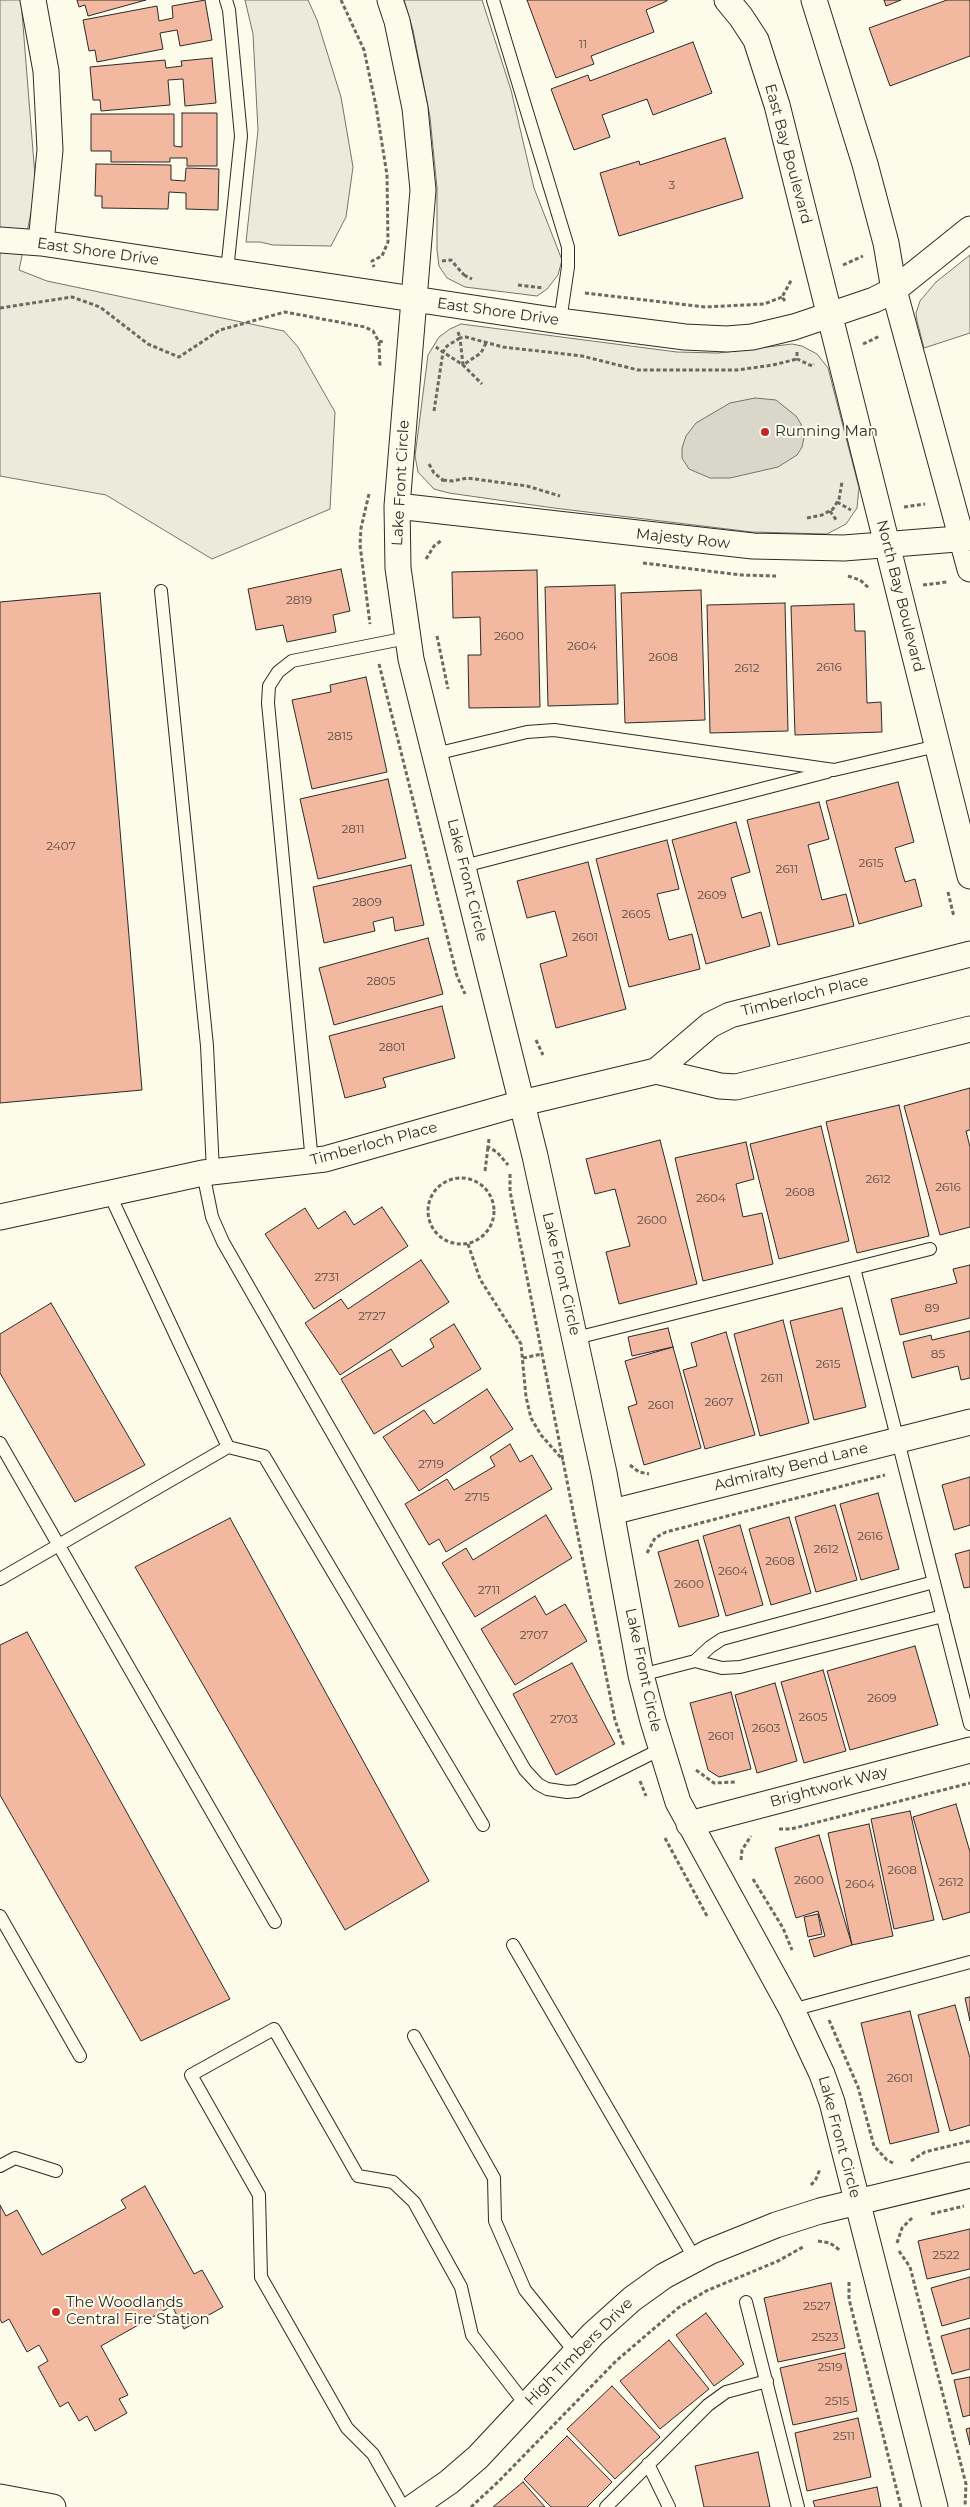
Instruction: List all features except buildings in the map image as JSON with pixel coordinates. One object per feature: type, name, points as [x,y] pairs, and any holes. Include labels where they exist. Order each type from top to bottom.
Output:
[{"type":"street","points":[[33,0],[46,71],[50,150],[41,243]]},
{"type":"street","name":"Lake Front Circle","points":[[390,0],[397,21],[415,108],[422,190],[397,506],[398,568],[407,638],[522,1103],[576,1338],[612,1512],[641,1675],[661,1749],[678,1802],[792,2010],[822,2074],[857,2202],[935,2507]]},
{"type":"street","name":"East Bay Boulevard","points":[[727,0],[756,40],[777,105],[829,316]]},
{"type":"street","points":[[814,0],[865,164],[886,243],[894,290],[966,538],[970,569]]},
{"type":"street","name":"East Shore Drive","points":[[0,240],[41,243],[560,321],[685,337],[728,339],[752,336],[829,316],[894,290],[970,229]]},
{"type":"street","name":"North Bay Boulevard","points":[[829,316],[970,876]]},
{"type":"street","name":"Majesty Row","points":[[397,506],[753,546],[844,548],[966,538]]},
{"type":"street","name":"Timberloch Place","points":[[656,1071],[710,1025],[730,1015],[970,954]]},
{"type":"street","name":"Timberloch Place","points":[[0,1217],[208,1172],[312,1162],[522,1103],[656,1071],[712,1084],[736,1087],[970,1029]]},
{"type":"street","name":"Admiralty Bend Lane","points":[[612,1512],[970,1422]]},
{"type":"street","name":"Brightwork Way","points":[[689,1824],[970,1750]]},
{"type":"street","name":"High Timbers Drive","points":[[412,2507],[463,2471],[575,2352],[632,2299],[664,2276],[732,2242],[776,2225],[857,2202],[970,2175]]},
{"type":"street","points":[[0,2497],[53,2507]]},
{"type":"lane","points":[[226,0],[229,10],[241,136],[227,271]]},
{"type":"lane","points":[[493,0],[568,247],[560,321]]},
{"type":"lane","points":[[161,591],[207,1046],[208,1172],[212,1217],[223,1242],[525,1770],[538,1784],[547,1789],[567,1792],[577,1791],[661,1749]]},
{"type":"lane","points":[[312,1162],[268,695],[273,679],[284,666],[292,661],[407,638]]},
{"type":"lane","points":[[435,754],[522,733],[554,730],[834,770]]},
{"type":"lane","points":[[464,866],[834,770],[937,746]]},
{"type":"lane","points":[[109,1193],[228,1447]]},
{"type":"lane","points":[[576,1338],[930,1249]]},
{"type":"lane","points":[[854,1268],[970,1724]]},
{"type":"lane","points":[[0,1444],[275,1922]]},
{"type":"lane","points":[[0,1579],[228,1447],[264,1456],[483,1825]]},
{"type":"lane","points":[[695,1661],[710,1646],[722,1639],[934,1582]]},
{"type":"lane","points":[[641,1675],[695,1661],[722,1668],[740,1667],[942,1616]]},
{"type":"lane","points":[[0,1916],[80,2056]]},
{"type":"lane","points":[[513,1945],[695,2259]]},
{"type":"lane","points":[[792,2010],[970,1962]]},
{"type":"lane","points":[[403,2507],[374,2454],[347,2428],[261,2277],[258,2195],[192,2075],[274,2029],[358,2176],[393,2182],[414,2202],[461,2287],[472,2335],[526,2405]]},
{"type":"lane","points":[[414,2036],[494,2178],[495,2221],[525,2290],[575,2352]]},
{"type":"lane","points":[[0,2166],[15,2158],[56,2171]]},
{"type":"lane","points":[[746,2302],[798,2507]]},
{"type":"lane","points":[[606,2507],[716,2399],[735,2389],[767,2381]]},
{"type":"lane","points":[[648,2464],[669,2507]]},
{"type":"path","points":[[341,0],[364,50],[376,106],[386,175],[388,242],[382,256],[372,261],[375,274],[373,314],[365,327]]},
{"type":"path","points":[[464,275],[480,281]]},
{"type":"path","points":[[508,284],[705,307],[764,304],[782,297]]},
{"type":"path","points":[[463,365],[460,338],[474,338],[503,347],[582,356],[643,371],[737,370],[773,366],[797,359]]},
{"type":"path","points":[[463,365],[480,353],[486,343]]},
{"type":"path","points":[[443,352],[463,365],[482,384]]},
{"type":"path","points":[[812,366],[815,370]]},
{"type":"path","points":[[802,519],[822,515],[833,509],[840,494],[842,474]]},
{"type":"path","points":[[444,480],[470,478],[527,486],[568,498]]},
{"type":"path","points":[[425,562],[434,546],[442,540]]},
{"type":"path","points":[[436,634],[450,698]]},
{"type":"path","points":[[534,1035],[543,1055]]},
{"type":"path","points":[[485,1171],[488,1147]]},
{"type":"path","points":[[466,1178],[479,1183],[488,1192],[494,1204],[494,1216],[487,1233],[468,1244],[456,1244],[444,1240],[434,1231],[428,1219],[428,1206],[433,1194],[442,1184],[453,1179],[466,1178]]},
{"type":"path","points":[[468,1244],[476,1271],[517,1336],[523,1358],[529,1413],[538,1430],[563,1460]]},
{"type":"path","points":[[523,1358],[542,1354]]},
{"type":"path","points":[[627,1460],[631,1467],[639,1472],[658,1474]]},
{"type":"path","points":[[775,1829],[791,1829],[970,1783]]},
{"type":"path","points":[[742,1865],[742,1850],[755,1832]]},
{"type":"path","points":[[748,1875],[761,1890],[783,1928],[794,1955]]},
{"type":"path","points":[[820,2002],[855,2077],[874,2146],[886,2160],[903,2164],[925,2152],[970,2141]]},
{"type":"path","points":[[926,2214],[970,2205]]},
{"type":"path","points":[[919,2216],[908,2220],[902,2228],[897,2245],[910,2267],[966,2484],[965,2507]]},
{"type":"path","points":[[812,2242],[830,2243],[844,2255]]},
{"type":"path","points":[[471,2507],[498,2482],[616,2361],[678,2308],[706,2291],[778,2261],[807,2244]]},
{"type":"path","points":[[851,2278],[848,2284],[849,2299],[901,2507]]},
{"type":"shaded area","points":[[0,0],[21,0],[36,189],[19,270],[47,281],[284,331],[298,347],[335,412],[330,509],[212,559],[106,495],[0,476]]},
{"type":"shaded area","points":[[245,0],[308,0],[317,20],[341,97],[353,167],[346,217],[331,246],[273,245],[260,242],[246,242],[258,130],[253,34]]},
{"type":"shaded area","points":[[404,0],[482,0],[511,90],[534,188],[562,260],[558,275],[547,289],[537,296],[465,287],[447,278],[439,266],[437,250],[437,188],[430,117],[413,30]]},
{"type":"shaded area","points":[[970,255],[970,333],[924,348],[916,313],[920,301],[936,282]]},
{"type":"shaded area","points":[[461,324],[677,352],[718,353],[792,344],[802,346],[817,354],[828,368],[859,488],[857,508],[846,524],[827,534],[752,532],[554,508],[449,493],[434,489],[418,472],[415,456],[428,355],[439,337]]},
{"type":"shaded area","points":[[755,398],[776,400],[796,416],[801,424],[804,438],[802,447],[797,455],[778,467],[730,478],[710,478],[689,469],[682,458],[682,448],[686,436],[696,423],[730,403]]},
{"type":"place","name":"Running Man","points":[[765,432]]},
{"type":"place","name":"The Woodlands Central Fire Station","points":[[56,2312]]}]
